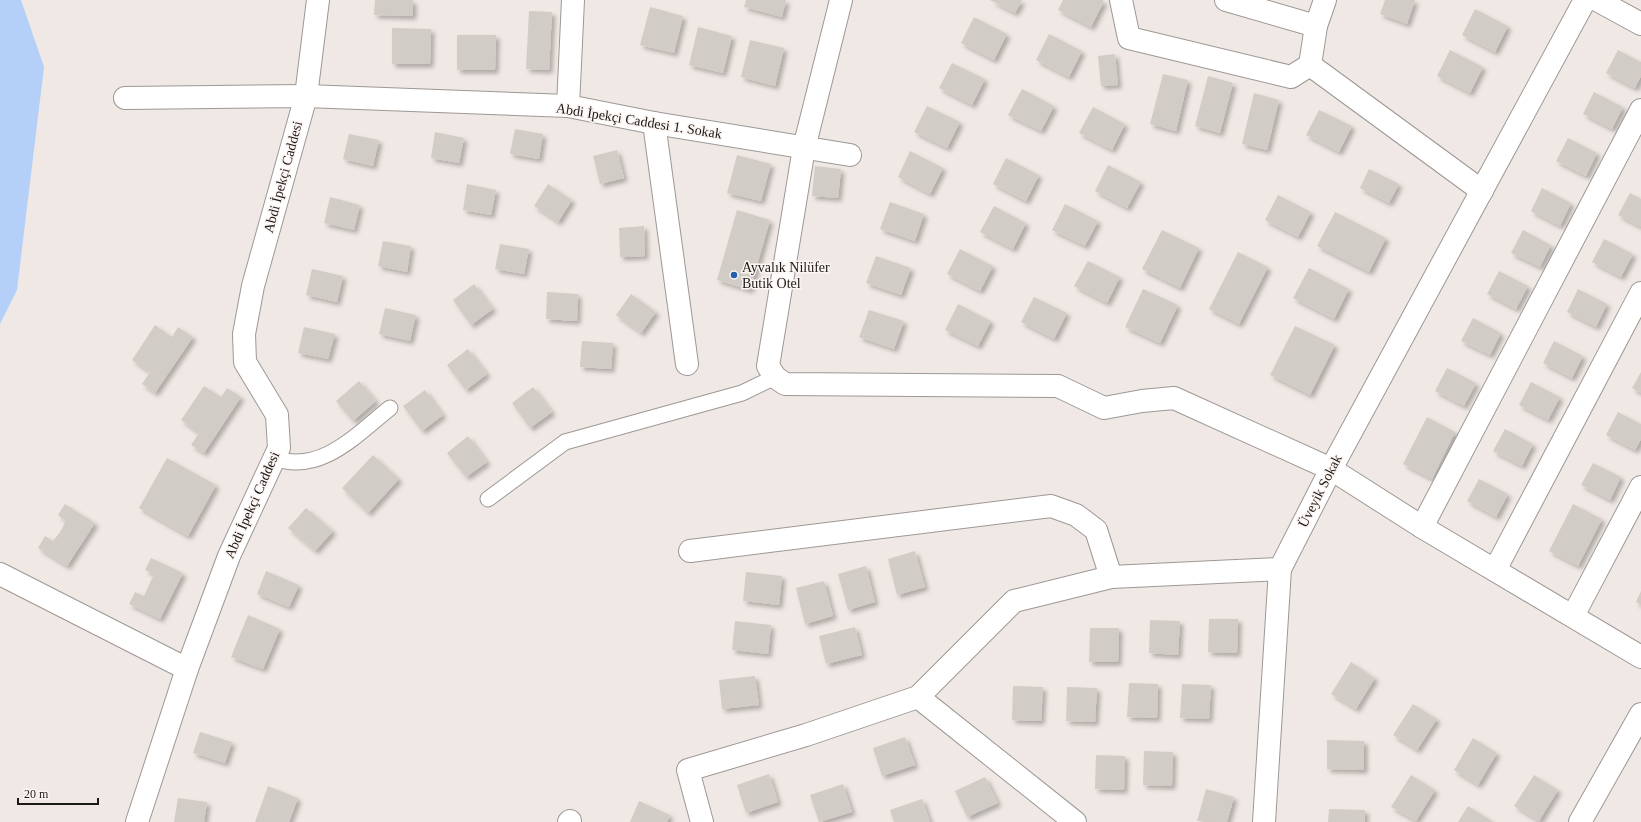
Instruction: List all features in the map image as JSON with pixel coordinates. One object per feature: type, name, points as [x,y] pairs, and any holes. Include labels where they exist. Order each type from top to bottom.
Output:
[{"type":"street","name":"Abdi İpekçi Caddesi","points":[[137,822],[187,669],[229,556],[279,448],[278,415],[245,362],[244,334],[253,286],[306,96],[318,0]]},
{"type":"street","points":[[568,106],[573,0]]},
{"type":"street","points":[[841,0],[804,148],[768,366],[775,378],[785,384],[1058,386],[1104,408],[1142,401],[1174,398],[1331,469],[1422,527],[1641,657]]},
{"type":"street","points":[[1121,0],[1129,38],[1291,77],[1310,65],[1316,26],[1325,0]]},
{"type":"street","points":[[1226,0],[1316,26]]},
{"type":"street","name":"Üveyik Sokak","points":[[1264,822],[1280,569],[1331,469],[1585,0]]},
{"type":"street","points":[[1597,0],[1641,24]]},
{"type":"street","points":[[1310,65],[1482,191]]},
{"type":"street","name":"Abdi İpekçi Caddesi 1. Sokak","points":[[125,98],[306,96],[568,106],[654,123],[850,155]]},
{"type":"street","points":[[1422,527],[1641,110]]},
{"type":"street","points":[[654,123],[687,364]]},
{"type":"street","points":[[1495,570],[1641,293]]},
{"type":"street","points":[[1573,616],[1641,488]]},
{"type":"street","points":[[690,551],[1051,506],[1076,515],[1096,530],[1111,578]]},
{"type":"street","points":[[702,822],[688,770],[806,735],[918,697],[1014,601],[1111,578],[1280,569]]},
{"type":"street","points":[[0,574],[187,669]]},
{"type":"street","points":[[918,697],[1075,822]]},
{"type":"street","points":[[1580,822],[1641,714]]},
{"type":"lane","points":[[488,499],[565,442],[742,393],[775,378]]},
{"type":"lane","points":[[274,458],[295,462],[321,458],[333,452],[390,408]]},
{"type":"water","points":[[0,0],[21,0],[44,67],[17,290],[0,324]]},
{"type":"building","points":[[375,0],[413,0],[413,16],[374,15]]},
{"type":"building","points":[[746,0],[786,0],[782,17],[744,7]]},
{"type":"building","points":[[990,0],[1022,0],[1015,13]]},
{"type":"building","points":[[1063,0],[1104,1],[1091,27],[1058,10]]},
{"type":"building","points":[[1385,0],[1415,0],[1407,24],[1380,14]]},
{"type":"building","points":[[650,7],[683,16],[674,53],[640,45]]},
{"type":"building","points":[[1475,9],[1508,26],[1495,52],[1462,35]]},
{"type":"building","points":[[529,11],[552,12],[549,70],[526,69]]},
{"type":"building","points":[[974,17],[1007,34],[994,60],[961,43]]},
{"type":"building","points":[[698,27],[732,36],[723,73],[689,65]]},
{"type":"building","points":[[392,28],[431,29],[430,64],[392,64]]},
{"type":"building","points":[[1049,34],[1082,51],[1069,77],[1036,60]]},
{"type":"building","points":[[457,35],[496,35],[495,70],[457,70]]},
{"type":"building","points":[[750,40],[784,48],[775,86],[741,77]]},
{"type":"building","points":[[1450,50],[1483,67],[1470,93],[1437,76]]},
{"type":"building","points":[[1618,50],[1641,62],[1641,76],[1635,88],[1606,73]]},
{"type":"building","points":[[1115,54],[1118,85],[1101,86],[1098,56]]},
{"type":"building","points":[[952,63],[985,79],[972,105],[939,88]]},
{"type":"building","points":[[1163,74],[1188,80],[1176,131],[1150,124]]},
{"type":"building","points":[[1208,76],[1233,83],[1220,133],[1195,126]]},
{"type":"building","points":[[1022,89],[1054,106],[1041,131],[1008,115]]},
{"type":"building","points":[[1594,92],[1623,107],[1612,129],[1583,114]]},
{"type":"building","points":[[1254,93],[1279,100],[1267,150],[1242,144]]},
{"type":"building","points":[[927,106],[960,122],[947,148],[914,132]]},
{"type":"building","points":[[1093,107],[1125,124],[1112,150],[1079,133]]},
{"type":"building","points":[[1319,110],[1352,126],[1339,152],[1306,135]]},
{"type":"building","points":[[515,129],[543,134],[539,159],[510,154]]},
{"type":"building","points":[[435,132],[464,138],[459,163],[431,158]]},
{"type":"building","points":[[349,134],[379,140],[373,166],[343,159]]},
{"type":"building","points":[[1568,138],[1597,153],[1586,176],[1556,161]]},
{"type":"building","points":[[617,150],[624,178],[600,184],[593,156]]},
{"type":"building","points":[[910,151],[943,168],[930,194],[898,177]]},
{"type":"building","points":[[737,155],[771,164],[761,201],[727,193]]},
{"type":"building","points":[[1006,158],[1039,175],[1026,201],[993,184]]},
{"type":"building","points":[[1108,165],[1141,182],[1127,208],[1095,191]]},
{"type":"building","points":[[815,166],[841,169],[838,198],[812,196]]},
{"type":"building","points":[[1369,169],[1399,184],[1389,203],[1360,188]]},
{"type":"building","points":[[467,184],[496,190],[491,215],[463,210]]},
{"type":"building","points":[[548,184],[572,200],[558,222],[534,206]]},
{"type":"building","points":[[1542,188],[1571,203],[1560,226],[1531,211]]},
{"type":"building","points":[[1630,193],[1641,199],[1641,227],[1618,215]]},
{"type":"building","points":[[1278,195],[1311,212],[1298,237],[1265,220]]},
{"type":"building","points":[[330,197],[360,205],[354,230],[324,223]]},
{"type":"building","points":[[890,202],[924,214],[915,241],[880,229]]},
{"type":"building","points":[[1065,204],[1098,221],[1085,246],[1052,230]]},
{"type":"building","points":[[994,206],[1026,223],[1013,249],[980,232]]},
{"type":"building","points":[[737,210],[770,220],[750,290],[717,280]]},
{"type":"building","points":[[1335,212],[1386,238],[1369,272],[1317,246]]},
{"type":"building","points":[[644,226],[645,256],[620,257],[619,228]]},
{"type":"building","points":[[1162,230],[1199,248],[1180,288],[1142,269]]},
{"type":"building","points":[[1523,230],[1551,245],[1540,267],[1511,253]]},
{"type":"building","points":[[1604,239],[1633,254],[1621,277],[1592,262]]},
{"type":"building","points":[[383,241],[411,246],[407,272],[378,266]]},
{"type":"building","points":[[500,244],[529,249],[524,274],[495,269]]},
{"type":"building","points":[[960,249],[993,266],[980,291],[947,274]]},
{"type":"building","points":[[1238,252],[1268,267],[1239,324],[1209,309]]},
{"type":"building","points":[[876,256],[911,268],[901,295],[866,283]]},
{"type":"building","points":[[1088,261],[1120,277],[1107,303],[1074,286]]},
{"type":"building","points":[[1309,268],[1349,289],[1334,319],[1293,298]]},
{"type":"building","points":[[312,269],[343,276],[337,302],[306,295]]},
{"type":"building","points":[[1499,271],[1528,286],[1516,309],[1487,294]]},
{"type":"building","points":[[474,284],[493,309],[471,325],[453,300]]},
{"type":"building","points":[[1143,289],[1178,305],[1160,343],[1125,327]]},
{"type":"building","points":[[1578,289],[1607,304],[1596,327],[1567,312]]},
{"type":"building","points":[[547,292],[578,294],[577,321],[546,319]]},
{"type":"building","points":[[631,294],[656,312],[641,333],[616,315]]},
{"type":"building","points":[[1034,297],[1067,313],[1054,339],[1021,322]]},
{"type":"building","points":[[958,304],[991,321],[978,346],[945,330]]},
{"type":"building","points":[[385,308],[416,315],[410,341],[379,334]]},
{"type":"building","points":[[869,310],[904,321],[894,349],[859,337]]},
{"type":"building","points":[[1473,318],[1501,333],[1490,355],[1461,341]]},
{"type":"building","points":[[155,325],[172,337],[178,327],[193,337],[155,393],[142,384],[150,372],[132,360]]},
{"type":"building","points":[[1295,326],[1335,345],[1310,395],[1270,375]]},
{"type":"building","points":[[304,327],[335,334],[328,359],[298,353]]},
{"type":"building","points":[[582,341],[613,343],[611,369],[580,367]]},
{"type":"building","points":[[1554,341],[1583,356],[1572,378],[1543,363]]},
{"type":"building","points":[[468,349],[487,374],[466,390],[447,365]]},
{"type":"building","points":[[1447,368],[1476,383],[1464,406],[1435,391]]},
{"type":"building","points":[[1641,372],[1641,393],[1632,388]]},
{"type":"building","points":[[359,381],[376,401],[353,421],[336,401]]},
{"type":"building","points":[[1531,382],[1560,397],[1548,420],[1519,405]]},
{"type":"building","points":[[204,386],[221,397],[227,388],[241,397],[204,453],[191,445],[199,433],[181,420]]},
{"type":"building","points":[[533,387],[552,412],[530,428],[512,403]]},
{"type":"building","points":[[425,390],[443,415],[422,431],[403,406]]},
{"type":"building","points":[[1618,412],[1641,424],[1641,439],[1635,450],[1606,435]]},
{"type":"building","points":[[1427,417],[1455,432],[1432,479],[1403,464]]},
{"type":"building","points":[[1505,429],[1533,444],[1522,466],[1493,451]]},
{"type":"building","points":[[468,436],[487,462],[466,477],[447,453]]},
{"type":"building","points":[[373,455],[399,479],[368,513],[342,488]]},
{"type":"building","points":[[167,458],[216,485],[188,536],[139,508]]},
{"type":"building","points":[[1593,463],[1621,477],[1610,500],[1581,485]]},
{"type":"building","points":[[1479,479],[1508,494],[1496,517],[1467,501]]},
{"type":"building","points":[[65,504],[95,523],[67,566],[38,548],[45,536],[53,541],[60,532],[66,521],[58,515]]},
{"type":"building","points":[[1573,504],[1602,519],[1578,566],[1549,551]]},
{"type":"building","points":[[306,508],[333,531],[315,551],[288,528]]},
{"type":"building","points":[[915,551],[925,587],[897,595],[888,559]]},
{"type":"building","points":[[151,558],[183,573],[160,619],[129,604],[135,592],[144,596],[154,574],[145,570]]},
{"type":"building","points":[[866,566],[875,602],[848,610],[838,574]]},
{"type":"building","points":[[266,571],[299,585],[289,607],[257,594]]},
{"type":"building","points":[[746,572],[782,576],[779,605],[743,601]]},
{"type":"building","points":[[824,581],[833,616],[805,624],[796,588]]},
{"type":"building","points":[[1641,591],[1641,605],[1636,602]]},
{"type":"building","points":[[248,615],[280,629],[263,669],[231,657]]},
{"type":"building","points":[[1209,619],[1238,619],[1237,653],[1208,652]]},
{"type":"building","points":[[1150,620],[1180,621],[1178,655],[1149,653]]},
{"type":"building","points":[[735,621],[771,625],[768,654],[732,650]]},
{"type":"building","points":[[855,627],[862,655],[826,664],[819,636]]},
{"type":"building","points":[[1090,628],[1119,628],[1118,662],[1089,662]]},
{"type":"building","points":[[1351,662],[1375,678],[1356,709],[1331,694]]},
{"type":"building","points":[[755,676],[759,705],[722,709],[719,680]]},
{"type":"building","points":[[1129,683],[1158,684],[1157,718],[1127,717]]},
{"type":"building","points":[[1182,684],[1211,685],[1209,719],[1180,718]]},
{"type":"building","points":[[1013,686],[1043,687],[1041,721],[1012,720]]},
{"type":"building","points":[[1067,687],[1097,688],[1095,722],[1066,721]]},
{"type":"building","points":[[1413,704],[1437,719],[1417,750],[1393,735]]},
{"type":"building","points":[[200,732],[232,742],[225,763],[193,753]]},
{"type":"building","points":[[905,737],[915,765],[882,776],[873,748]]},
{"type":"building","points":[[1473,738],[1497,753],[1478,785],[1454,770]]},
{"type":"building","points":[[1327,740],[1364,741],[1364,770],[1327,769]]},
{"type":"building","points":[[1144,751],[1173,752],[1172,786],[1143,785]]},
{"type":"building","points":[[1096,755],[1125,756],[1124,790],[1095,789]]},
{"type":"building","points":[[769,774],[778,802],[746,813],[737,785]]},
{"type":"building","points":[[1411,775],[1435,790],[1416,821],[1391,807]]},
{"type":"building","points":[[1534,775],[1558,790],[1539,821],[1514,806]]},
{"type":"building","points":[[985,777],[998,803],[967,817],[955,791]]},
{"type":"building","points":[[843,784],[852,812],[819,822],[810,795]]},
{"type":"building","points":[[268,786],[298,798],[289,822],[255,822]]},
{"type":"building","points":[[1206,789],[1234,797],[1227,822],[1197,821]]},
{"type":"building","points":[[178,798],[207,802],[204,822],[174,822]]},
{"type":"building","points":[[922,799],[930,822],[894,822],[890,810]]},
{"type":"building","points":[[639,801],[670,815],[667,822],[630,822]]},
{"type":"building","points":[[1468,806],[1492,821],[1492,822],[1458,822]]},
{"type":"building","points":[[1329,809],[1365,810],[1365,822],[1328,822]]},
{"type":"place","name":"Ayvalık Nilüfer Butik Otel","points":[[734,275]]}]
